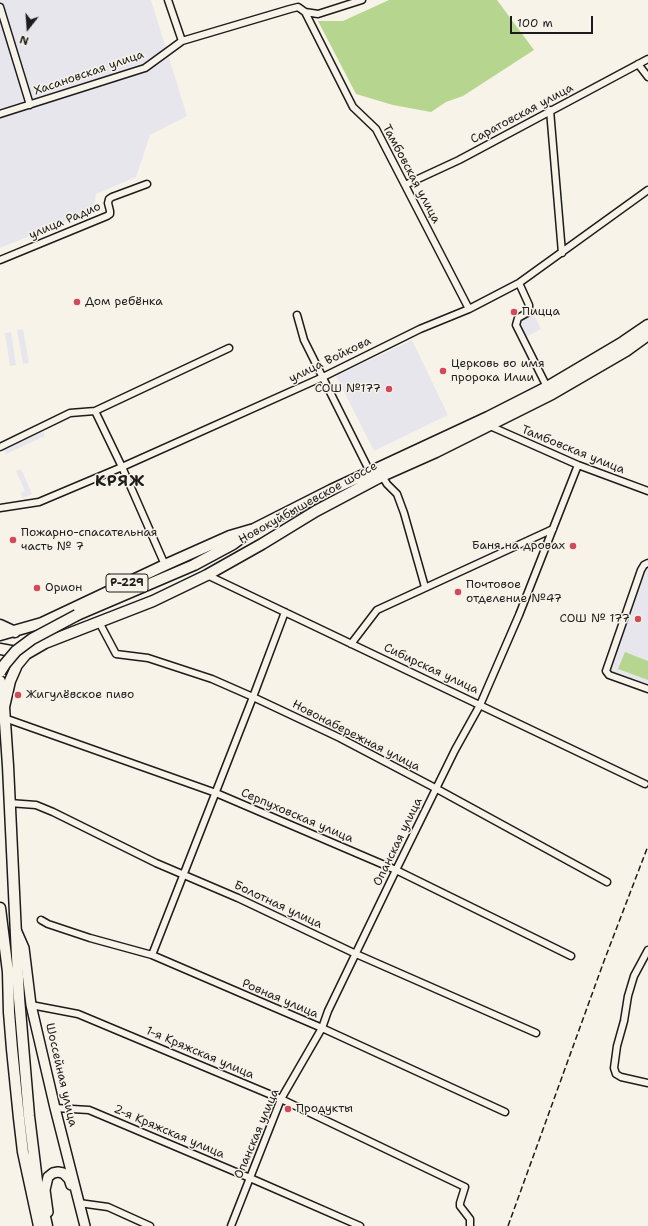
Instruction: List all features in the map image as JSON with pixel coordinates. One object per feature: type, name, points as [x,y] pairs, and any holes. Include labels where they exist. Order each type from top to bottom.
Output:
[{"type":"main road","name":"Новокуйбышевское шоссе","points":[[0,672],[16,651],[32,639],[77,615],[194,565],[232,544],[254,529],[370,472],[481,421],[547,387],[624,342],[648,325]]},
{"type":"main road","name":"Новокуйбышевское шоссе","points":[[3,713],[7,690],[12,674],[26,654],[45,644],[153,601],[207,574],[382,476],[490,426],[552,394],[626,351],[648,335]]},
{"type":"main road","name":"Новокуйбышевское шоссе","points":[[0,636],[38,624],[230,536],[254,529]]},
{"type":"main road","points":[[38,624],[36,629],[38,637],[45,644]]},
{"type":"main road","points":[[0,625],[15,632]]},
{"type":"main road","points":[[0,649],[26,654]]},
{"type":"main road","points":[[0,680],[3,713]]},
{"type":"main road","name":"Шоссейная улица","points":[[3,713],[19,998],[29,1116],[37,1180],[48,1226]]},
{"type":"main road","points":[[0,908],[8,972],[11,1042],[23,1152],[39,1226]]},
{"type":"main road","name":"Шоссейная улица","points":[[16,929],[24,948],[31,1005],[85,1226]]},
{"type":"main road","points":[[0,948],[8,972]]},
{"type":"main road","points":[[48,1226],[45,1190],[48,1177],[53,1173],[58,1172],[63,1174],[69,1179],[72,1188],[76,1191]]},
{"type":"street","points":[[168,0],[182,41]]},
{"type":"street","name":"Хасановская улица","points":[[0,114],[145,68],[182,41],[298,7],[305,12],[318,14],[362,0]]},
{"type":"street","points":[[0,7],[30,105]]},
{"type":"street","name":"Тамбовская улица","points":[[305,12],[352,107],[376,129],[469,309]]},
{"type":"street","name":"Саратовская улица","points":[[405,185],[459,160],[550,110],[648,59]]},
{"type":"street","points":[[638,64],[648,77]]},
{"type":"street","points":[[550,110],[562,254]]},
{"type":"street","name":"улица Радио","points":[[0,260],[107,216],[110,214],[108,203],[109,199],[147,184]]},
{"type":"street","name":"улица Войкова","points":[[0,508],[39,502],[122,468],[323,376],[420,329],[469,309],[519,283],[562,254],[648,190]]},
{"type":"street","points":[[519,283],[529,305],[529,309],[527,313],[518,318],[516,325],[547,387]]},
{"type":"street","points":[[297,315],[304,340],[370,472]]},
{"type":"street","points":[[0,447],[70,413],[95,411],[229,348]]},
{"type":"street","points":[[95,411],[165,565]]},
{"type":"street","name":"Тамбовская улица","points":[[490,426],[578,465],[648,491]]},
{"type":"street","name":"Опанская улица","points":[[231,1226],[281,1099],[322,1028],[396,870],[455,750],[480,705],[519,615],[578,465]]},
{"type":"street","points":[[382,476],[387,484],[397,494],[404,513],[425,587]]},
{"type":"street","points":[[351,644],[377,610],[553,529]]},
{"type":"street","points":[[648,563],[644,564],[641,570],[606,671],[609,675],[648,689]]},
{"type":"street","name":"Сибирская улица","points":[[207,574],[645,784]]},
{"type":"street","points":[[152,955],[254,697],[285,612]]},
{"type":"street","name":"Новонабережная улица","points":[[99,622],[116,654],[155,660],[212,679],[254,697],[340,738],[437,788],[607,882]]},
{"type":"street","name":"Серпуховская улица","points":[[3,713],[10,720],[216,793],[396,870],[571,956]]},
{"type":"street","name":"Болотная улица","points":[[9,803],[36,805],[53,812],[156,863],[238,898],[356,954],[536,1033]]},
{"type":"street","name":"Ровная улица","points":[[42,920],[48,924],[90,938],[152,955],[322,1028],[505,1112]]},
{"type":"street","points":[[648,950],[634,976],[628,996],[624,1021],[617,1046],[614,1068],[616,1074],[621,1077],[648,1083]]},
{"type":"street","name":"1-я Кряжская улица","points":[[31,1005],[78,1014],[281,1099],[465,1187],[460,1206],[470,1219],[470,1226]]},
{"type":"street","name":"2-я Кряжская улица","points":[[55,1108],[89,1110],[360,1226]]},
{"type":"street","points":[[79,1203],[108,1207],[150,1226]]},
{"type":"shaded area","points":[[0,0],[151,0],[187,116],[150,135],[136,177],[96,194],[94,210],[0,248]]},
{"type":"shaded area","points":[[533,313],[541,329],[524,338],[517,324],[521,319]]},
{"type":"shaded area","points":[[23,329],[29,363],[23,364],[17,330]]},
{"type":"shaded area","points":[[11,332],[16,365],[10,366],[5,333]]},
{"type":"shaded area","name":"СОШ №177","points":[[412,340],[448,415],[374,451],[336,376]]},
{"type":"shaded area","points":[[43,432],[45,436],[6,454],[4,450]]},
{"type":"shaded area","points":[[21,469],[32,494],[22,498],[21,493],[25,491],[16,471]]},
{"type":"shaded area","name":"СОШ № 177","points":[[646,566],[648,567],[648,685],[609,671]]},
{"type":"green space","points":[[389,0],[497,0],[534,50],[463,96],[446,102],[431,112],[393,105],[356,94],[318,21],[343,21]]},
{"type":"green space","points":[[625,652],[648,661],[648,680],[618,669]]},
{"type":"railway","points":[[508,1226],[604,961],[648,846]]},
{"type":"place","name":"Дом ребёнка","points":[[77,302]]},
{"type":"place","name":"Пицца","points":[[514,312]]},
{"type":"place","name":"Церковь во имя пророка Илии","points":[[443,371]]},
{"type":"place","name":"СОШ №177","points":[[389,389]]},
{"type":"place","name":"Пожарно-спасательная часть № 7","points":[[13,540]]},
{"type":"place","name":"Баня на дровах","points":[[573,546]]},
{"type":"place","name":"Орион","points":[[37,588]]},
{"type":"place","name":"Почтовое отделение №47","points":[[458,592]]},
{"type":"place","name":"СОШ № 177","points":[[638,619]]},
{"type":"place","name":"Жигулёвское пиво","points":[[18,695]]},
{"type":"place","name":"Продукты","points":[[288,1109]]},
{"type":"district","name":"КРЯЖ","points":[[120,482]]}]
